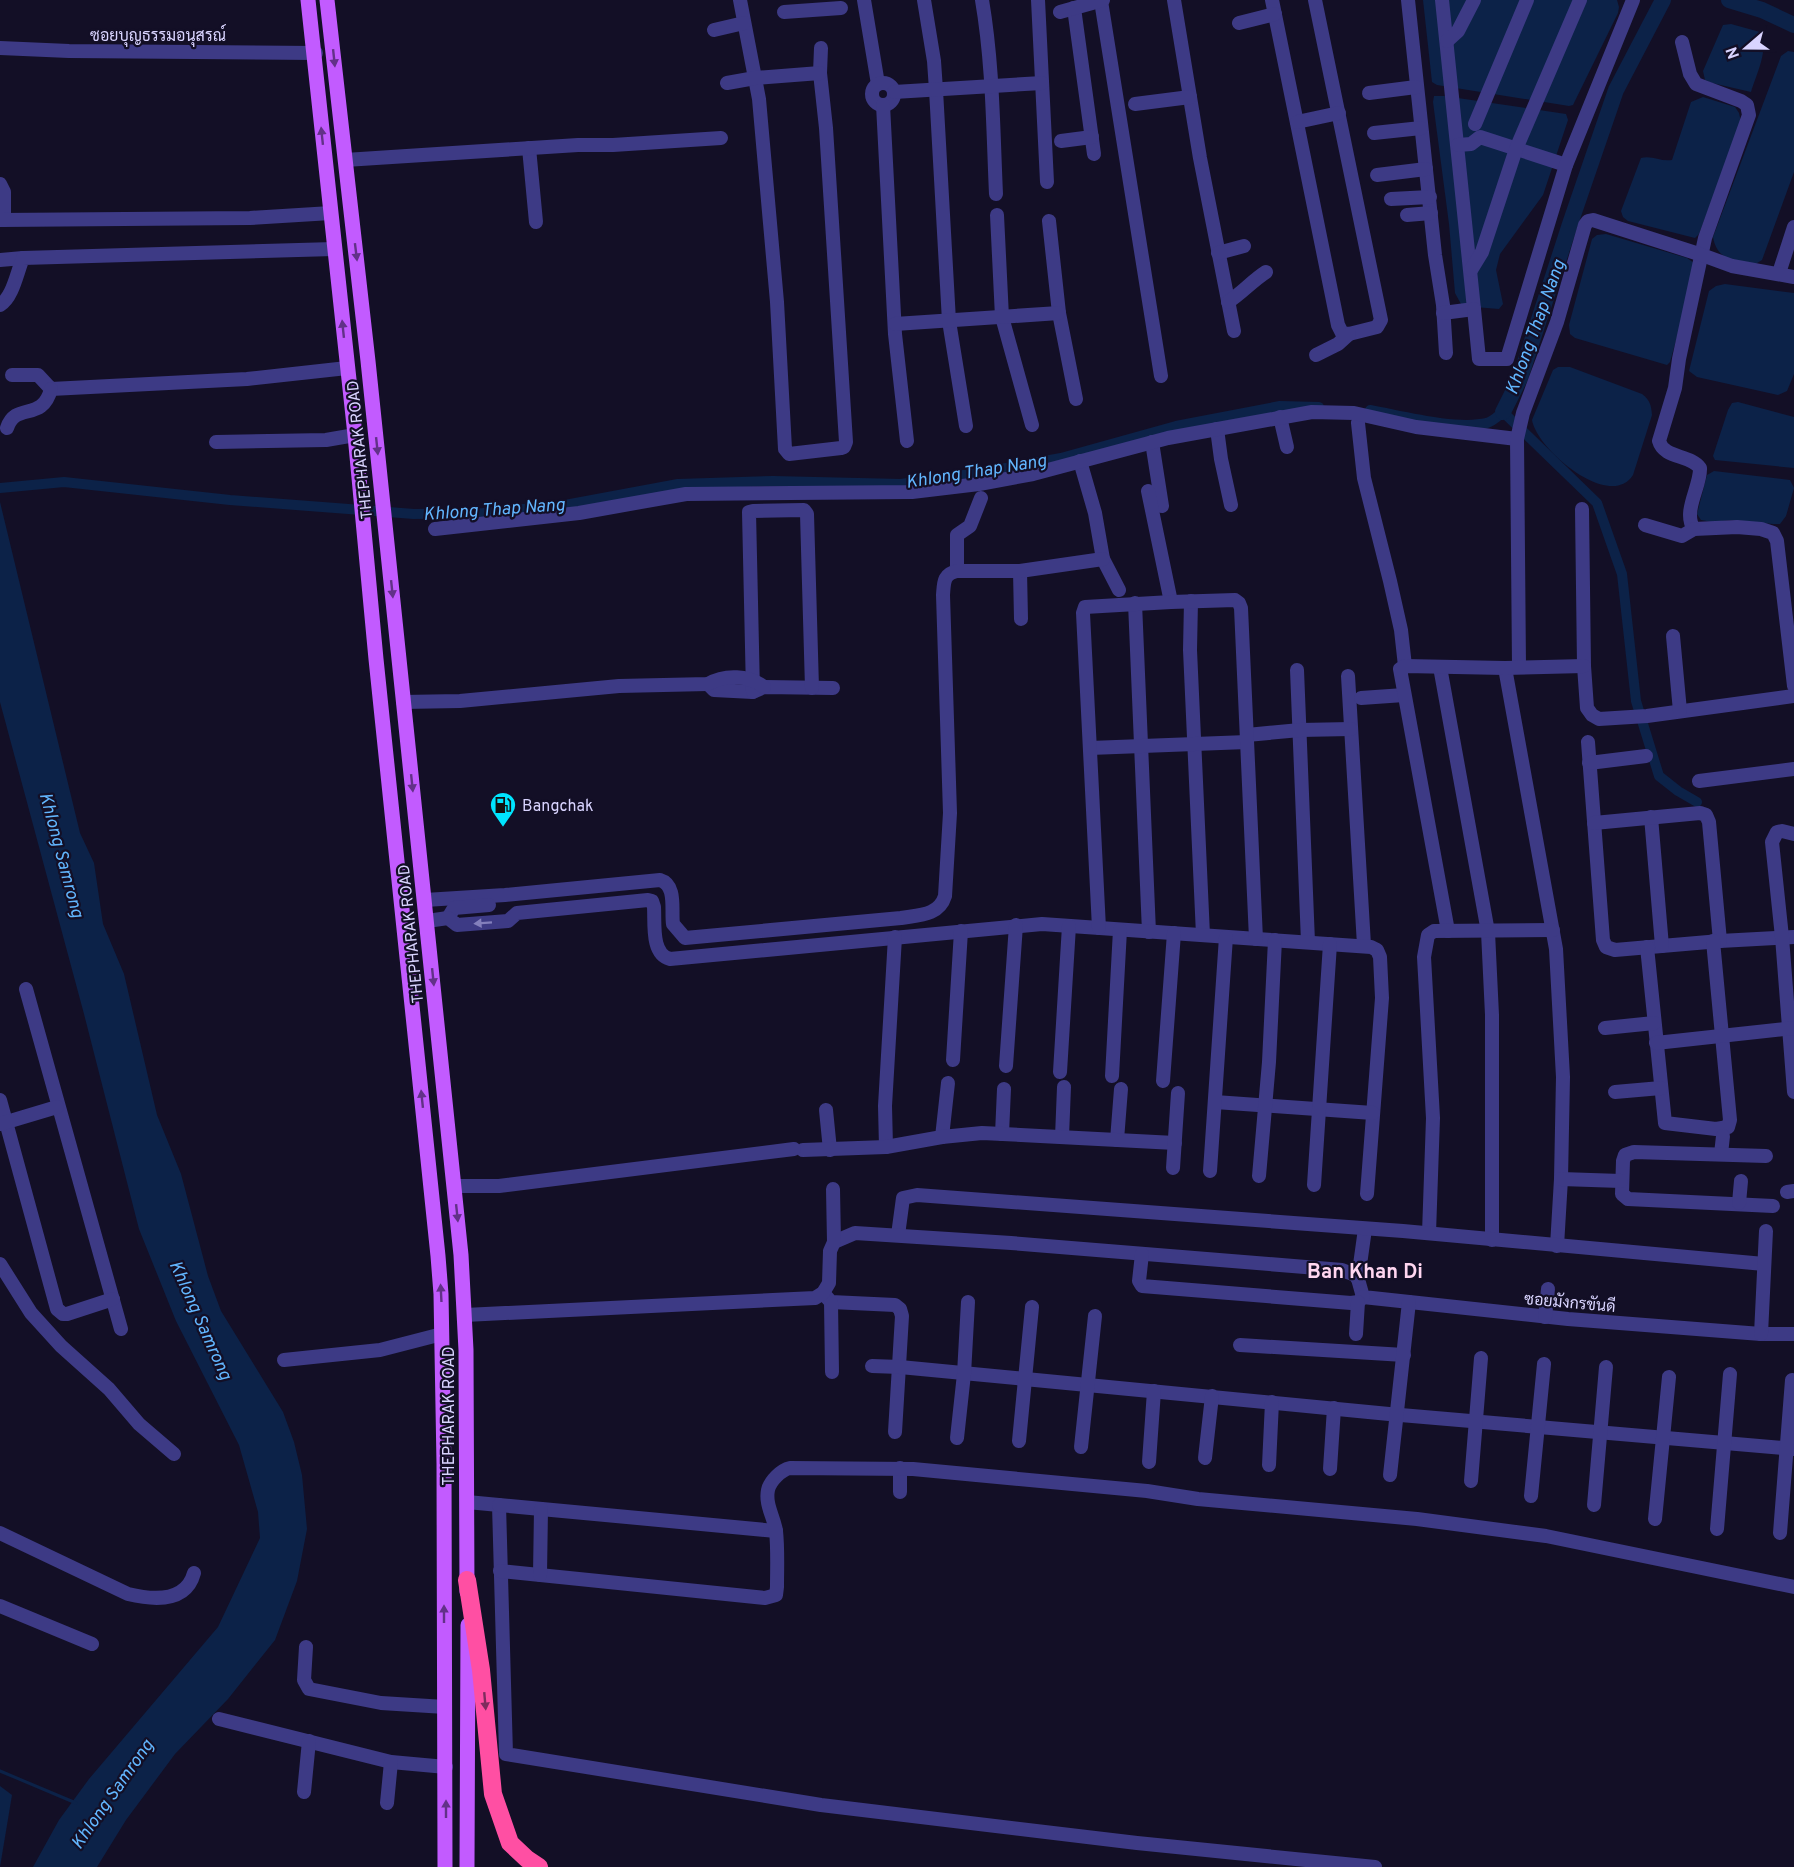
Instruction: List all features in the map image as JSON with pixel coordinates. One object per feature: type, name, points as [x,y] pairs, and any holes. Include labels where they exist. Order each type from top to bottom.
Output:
[{"type":"highway","points":[[467,1580],[482,1670],[493,1794],[510,1843],[539,1867]]},
{"type":"main road","name":"THEPHARAK ROAD","points":[[308,0],[316,53],[334,249],[365,527],[376,659],[438,1256],[442,1334],[445,1867]]},
{"type":"main road","name":"THEPHARAK ROAD","points":[[327,0],[425,900],[465,1315],[467,1867]]},
{"type":"main road","points":[[416,1037],[439,1034]]},
{"type":"street","points":[[740,0],[755,78],[777,302],[785,449],[789,454],[841,448],[846,442],[826,128],[820,73],[821,48]]},
{"type":"street","points":[[864,0],[878,84],[873,96],[875,101],[883,105]]},
{"type":"street","points":[[924,0],[934,61],[949,321],[966,426]]},
{"type":"street","points":[[982,0],[987,28],[996,194]]},
{"type":"street","points":[[1038,0],[1047,182]]},
{"type":"street","points":[[1060,12],[1102,0],[1161,376]]},
{"type":"street","points":[[1174,0],[1234,332]]},
{"type":"street","points":[[1239,23],[1274,7],[1338,325],[1342,333],[1349,334],[1377,327],[1381,320],[1315,0]]},
{"type":"street","points":[[1407,0],[1446,353]]},
{"type":"street","points":[[1442,0],[1479,359],[1507,359],[1566,165],[1633,0]]},
{"type":"street","points":[[1448,41],[1458,31],[1474,0]]},
{"type":"street","points":[[1458,145],[1471,144],[1527,0]]},
{"type":"street","points":[[1471,270],[1482,252],[1516,149],[1580,0]]},
{"type":"street","points":[[784,12],[805,5],[841,8]]},
{"type":"street","points":[[1074,8],[1094,154]]},
{"type":"street","points":[[714,30],[744,23]]},
{"type":"street","points":[[1682,42],[1690,74],[1696,84],[1742,101],[1749,110],[1705,238],[1675,388],[1659,441],[1664,450],[1698,464],[1700,468],[1690,514],[1694,529]]},
{"type":"street","name":"ซอยบุญธรรมอนุสรณ์","points":[[0,48],[69,51],[316,53]]},
{"type":"street","points":[[727,83],[755,78],[820,73]]},
{"type":"street","points":[[894,92],[1042,83]]},
{"type":"street","points":[[878,84],[888,84],[894,92],[892,101],[883,105]]},
{"type":"street","points":[[1369,93],[1416,87]]},
{"type":"street","points":[[1135,104],[1190,97]]},
{"type":"street","points":[[883,105],[895,324],[907,441]]},
{"type":"street","points":[[1297,122],[1339,113]]},
{"type":"street","points":[[1456,126],[1463,120],[1472,120],[1477,131],[1516,149],[1566,165]]},
{"type":"street","points":[[1374,133],[1421,128]]},
{"type":"street","points":[[1060,141],[1092,137]]},
{"type":"street","points":[[345,160],[721,138]]},
{"type":"street","points":[[529,148],[536,222]]},
{"type":"street","points":[[1377,175],[1426,169]]},
{"type":"street","points":[[0,184],[4,192],[2,220],[250,218],[331,213]]},
{"type":"street","points":[[1391,199],[1430,197]]},
{"type":"street","points":[[1407,215],[1431,213]]},
{"type":"street","points":[[998,215],[1002,317],[1032,425]]},
{"type":"street","points":[[1557,1246],[1563,1077],[1558,970],[1512,667],[1517,439],[1523,413],[1557,322],[1581,237],[1588,221],[1593,220],[1732,266],[1794,277]]},
{"type":"street","points":[[1049,221],[1059,313],[1076,399]]},
{"type":"street","points":[[1779,273],[1794,227]]},
{"type":"street","points":[[1218,253],[1244,246]]},
{"type":"street","points":[[0,260],[334,249]]},
{"type":"street","points":[[0,305],[9,296],[23,258]]},
{"type":"street","points":[[1228,302],[1240,295],[1266,272]]},
{"type":"street","points":[[1443,313],[1474,309]]},
{"type":"street","points":[[895,324],[1059,313]]},
{"type":"street","points":[[1316,355],[1338,344],[1349,334]]},
{"type":"street","points":[[51,389],[247,379],[347,368]]},
{"type":"street","points":[[12,375],[38,375],[51,389]]},
{"type":"street","points":[[6,428],[14,417],[43,405],[48,400],[51,389]]},
{"type":"street","points":[[435,529],[579,513],[700,493],[912,492],[979,484],[1033,474],[1152,442],[1312,412],[1354,413],[1416,427],[1517,439]]},
{"type":"street","points":[[1280,417],[1287,447]]},
{"type":"street","points":[[1358,423],[1364,478],[1401,630],[1405,666]]},
{"type":"street","points":[[1216,429],[1231,505]]},
{"type":"street","points":[[216,442],[326,440],[355,435]]},
{"type":"street","points":[[1152,442],[1162,506]]},
{"type":"street","points":[[1080,461],[1095,513],[1103,559],[1119,590]]},
{"type":"street","points":[[1148,491],[1170,602]]},
{"type":"street","points":[[957,571],[957,535],[970,526],[974,520],[981,498]]},
{"type":"street","points":[[1582,509],[1584,666],[1587,708],[1592,715],[1599,719],[1794,696]]},
{"type":"street","points":[[757,686],[749,512],[804,510],[808,518],[812,688]]},
{"type":"street","points":[[1645,525],[1682,536],[1694,529],[1737,527],[1761,529],[1773,533],[1777,541],[1794,686]]},
{"type":"street","points":[[425,900],[505,895],[660,880],[667,884],[672,896],[673,924],[685,938],[901,918],[932,912],[943,903],[947,887],[950,838],[943,595],[945,578],[949,573],[957,571],[1020,571],[1103,559]]},
{"type":"street","points":[[1020,571],[1021,619]]},
{"type":"street","points":[[1099,928],[1083,613],[1085,607],[1235,600],[1241,608],[1256,939]]},
{"type":"street","points":[[1191,602],[1190,650],[1203,935]]},
{"type":"street","points":[[1135,603],[1149,932]]},
{"type":"street","points":[[1673,636],[1680,711]]},
{"type":"street","points":[[1448,931],[1400,669],[1405,666],[1584,666]]},
{"type":"street","points":[[1440,667],[1488,932],[1492,1015],[1492,1240]]},
{"type":"street","points":[[1297,670],[1308,942]]},
{"type":"street","points":[[1348,676],[1364,945]]},
{"type":"street","points":[[403,702],[460,701],[619,686],[708,684],[714,690],[757,686],[833,688]]},
{"type":"street","points":[[1361,698],[1404,695]]},
{"type":"street","points":[[1090,747],[1195,744],[1247,739],[1300,730],[1351,729]]},
{"type":"street","points":[[1588,742],[1605,944],[1610,950],[1788,937]]},
{"type":"street","points":[[1589,763],[1647,756]]},
{"type":"street","points":[[1699,781],[1794,770]]},
{"type":"street","points":[[1594,823],[1700,813],[1706,815],[1709,822],[1730,1120],[1728,1127],[1716,1129],[1665,1123],[1647,947]]},
{"type":"street","points":[[1651,817],[1662,946]]},
{"type":"street","points":[[1794,834],[1777,832],[1772,842],[1788,937],[1794,1092]]},
{"type":"street","points":[[427,921],[448,918],[454,908],[507,903],[517,913],[652,902],[658,950],[662,957],[670,959],[1042,924],[1364,945],[1377,950],[1381,967],[1382,998],[1367,1194]]},
{"type":"street","points":[[1006,1066],[1017,925]]},
{"type":"street","points":[[1060,1072],[1068,926]]},
{"type":"street","points":[[1112,1076],[1120,930]]},
{"type":"street","points":[[1428,1233],[1432,1118],[1424,957],[1428,935],[1434,931],[1553,930]]},
{"type":"street","points":[[953,1060],[961,931]]},
{"type":"street","points":[[1163,1081],[1174,933]]},
{"type":"street","points":[[886,1147],[885,1106],[896,937]]},
{"type":"street","points":[[1210,1171],[1226,937]]},
{"type":"street","points":[[1259,1176],[1269,1062],[1275,940]]},
{"type":"street","points":[[1314,1185],[1330,944]]},
{"type":"street","points":[[26,989],[57,1107],[121,1329]]},
{"type":"street","points":[[1605,1028],[1654,1023]]},
{"type":"street","points":[[1656,1043],[1791,1028]]},
{"type":"street","points":[[942,1137],[948,1083]]},
{"type":"street","points":[[1062,1137],[1064,1087]]},
{"type":"street","points":[[1615,1092],[1661,1088]]},
{"type":"street","points":[[1002,1134],[1004,1089]]},
{"type":"street","points":[[1117,1140],[1121,1089]]},
{"type":"street","points":[[1173,1168],[1178,1093]]},
{"type":"street","points":[[0,1100],[3,1123],[57,1309],[67,1314],[112,1299]]},
{"type":"street","points":[[1215,1102],[1373,1113]]},
{"type":"street","points":[[3,1123],[57,1107]]},
{"type":"street","points":[[826,1110],[830,1150]]},
{"type":"street","points":[[454,1186],[499,1186],[799,1150],[886,1147],[942,1137],[982,1133],[1175,1143]]},
{"type":"street","points":[[1721,1154],[1723,1136]]},
{"type":"street","points":[[1766,1156],[1634,1152],[1625,1155],[1622,1194],[1628,1199],[1773,1206]]},
{"type":"street","points":[[1561,1179],[1622,1181]]},
{"type":"street","points":[[1739,1203],[1741,1181]]},
{"type":"street","points":[[832,1372],[827,1298],[830,1251],[834,1242],[833,1189]]},
{"type":"street","points":[[898,1235],[903,1198],[917,1195],[1428,1233],[1764,1264]]},
{"type":"street","points":[[1356,1334],[1360,1300],[1358,1279],[1365,1229]]},
{"type":"street","points":[[1761,1334],[1766,1231]]},
{"type":"street","points":[[834,1242],[855,1233],[898,1235],[1342,1270],[1355,1275],[1358,1279]]},
{"type":"street","name":"ซอยมังกรขันดี","points":[[1142,1254],[1139,1281],[1142,1286],[1409,1302],[1545,1317],[1761,1334],[1794,1334]]},
{"type":"street","points":[[0,1264],[22,1300],[46,1329],[109,1389],[139,1424],[174,1454]]},
{"type":"street","points":[[1545,1317],[1548,1289]]},
{"type":"street","points":[[465,1315],[803,1298],[827,1298],[895,1305],[900,1309],[902,1316],[895,1431]]},
{"type":"street","points":[[957,1438],[964,1374],[968,1302]]},
{"type":"street","points":[[1390,1475],[1409,1302]]},
{"type":"street","points":[[1019,1441],[1032,1307]]},
{"type":"street","points":[[1081,1447],[1095,1316]]},
{"type":"street","points":[[284,1360],[380,1350],[442,1334]]},
{"type":"street","points":[[1240,1345],[1404,1355]]},
{"type":"street","points":[[1471,1481],[1481,1358]]},
{"type":"street","points":[[1531,1496],[1544,1364]]},
{"type":"street","points":[[872,1366],[1791,1448]]},
{"type":"street","points":[[1594,1505],[1606,1367]]},
{"type":"street","points":[[1717,1529],[1730,1374]]},
{"type":"street","points":[[1655,1519],[1669,1377]]},
{"type":"street","points":[[1780,1533],[1788,1509],[1792,1380]]},
{"type":"street","points":[[1149,1462],[1154,1391]]},
{"type":"street","points":[[1205,1458],[1212,1396]]},
{"type":"street","points":[[1269,1465],[1272,1402]]},
{"type":"street","points":[[1330,1469],[1334,1408]]},
{"type":"street","points":[[500,1571],[772,1597],[776,1595],[777,1587],[776,1531],[768,1504],[768,1489],[778,1474],[790,1468],[900,1468],[1417,1519],[1546,1536],[1794,1587]]},
{"type":"street","points":[[900,1468],[900,1492]]},
{"type":"street","points":[[467,1502],[776,1531]]},
{"type":"street","points":[[499,1505],[506,1754],[832,1806],[1137,1843],[1375,1867]]},
{"type":"street","points":[[540,1575],[541,1509]]},
{"type":"street","points":[[0,1533],[128,1594],[140,1597],[163,1597],[185,1591],[194,1573]]},
{"type":"street","points":[[0,1605],[92,1644]]},
{"type":"street","points":[[306,1647],[304,1680],[309,1689],[381,1703],[445,1707]]},
{"type":"street","points":[[219,1719],[391,1762],[446,1767]]},
{"type":"street","points":[[304,1792],[309,1741]]},
{"type":"street","points":[[387,1803],[391,1762]]},
{"type":"water","points":[[1423,0],[1617,0],[1619,7],[1573,105],[1569,106],[1437,85],[1432,82]]},
{"type":"water","points":[[1731,24],[1760,32],[1763,38],[1763,54],[1751,92],[1705,80],[1703,71],[1723,25]]},
{"type":"water","points":[[1788,51],[1794,52],[1794,172],[1762,260],[1754,265],[1723,255],[1718,251],[1713,237],[1781,56]]},
{"type":"water","points":[[1434,96],[1566,114],[1568,120],[1543,195],[1500,254],[1496,270],[1503,304],[1499,309],[1462,306],[1455,293]]},
{"type":"water","points":[[1703,97],[1735,107],[1741,122],[1699,234],[1695,238],[1628,221],[1623,217],[1621,211],[1641,158],[1672,160],[1691,102]]},
{"type":"water","points":[[1606,234],[1687,258],[1694,263],[1695,272],[1670,362],[1667,365],[1575,338],[1570,334],[1569,325],[1592,239],[1597,235]]},
{"type":"water","points":[[1725,284],[1794,293],[1794,374],[1787,391],[1778,395],[1697,377],[1689,371],[1709,291]]},
{"type":"water","points":[[1558,367],[1570,367],[1642,394],[1651,406],[1652,415],[1633,475],[1622,484],[1608,486],[1592,481],[1576,472],[1560,460],[1537,432],[1532,420],[1553,370]]},
{"type":"water","points":[[1738,402],[1794,417],[1794,468],[1715,460],[1713,456],[1728,410],[1732,403]]},
{"type":"water","points":[[1714,471],[1790,480],[1794,488],[1786,516],[1780,524],[1701,520],[1697,514],[1707,475]]},
{"type":"water","name":"Khlong Samrong","points":[[0,502],[80,833],[94,863],[103,924],[124,974],[157,1115],[181,1174],[208,1276],[221,1311],[283,1412],[294,1442],[302,1475],[307,1529],[297,1581],[275,1640],[228,1699],[175,1754],[126,1820],[97,1867],[33,1867],[59,1820],[89,1779],[218,1627],[260,1538],[258,1512],[239,1445],[176,1321],[139,1229],[0,702]]},
{"type":"water","points":[[0,1786],[12,1795],[0,1867]]},
{"type":"waterway","name":"Khlong Thap Nang","points":[[1503,412],[1520,378],[1616,90],[1663,0]]},
{"type":"waterway","points":[[1729,0],[1762,10],[1794,25]]},
{"type":"waterway","name":"Khlong Thap Nang","points":[[0,488],[64,482],[230,500],[414,514],[483,513],[565,505],[678,484],[773,481],[901,484],[1061,458],[1176,426],[1280,406],[1319,407]]},
{"type":"waterway","points":[[1370,410],[1460,425],[1487,423],[1503,412],[1597,503],[1622,574],[1636,701],[1659,776],[1697,802]]},
{"type":"waterway","points":[[0,1771],[76,1803]]},
{"type":"place","name":"Bangchak","points":[[503,828]]},
{"type":"district","name":"Ban Khan Di","points":[[1365,1271]]}]
